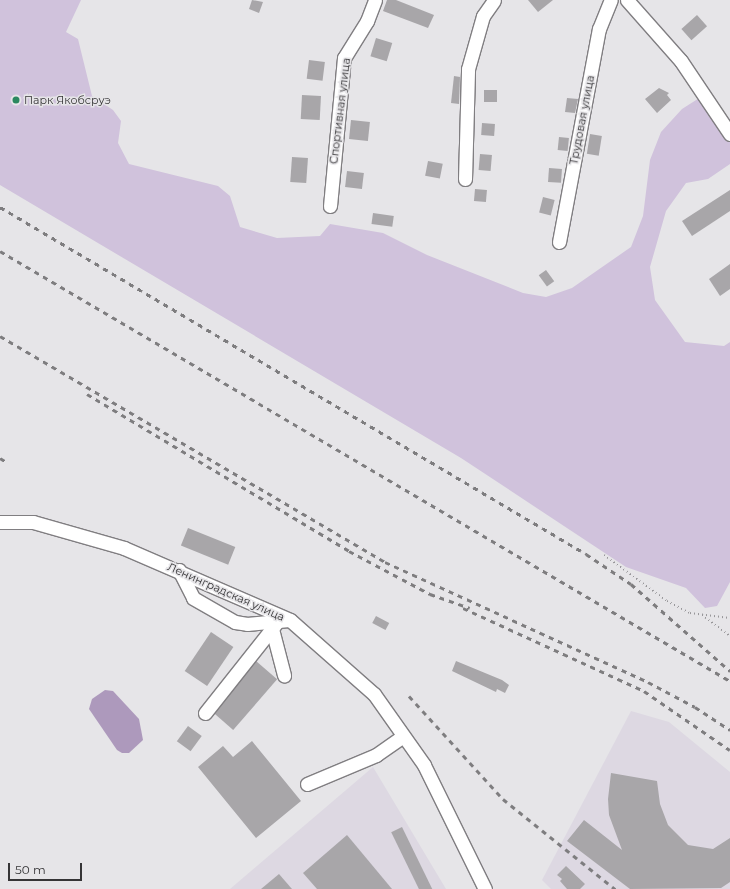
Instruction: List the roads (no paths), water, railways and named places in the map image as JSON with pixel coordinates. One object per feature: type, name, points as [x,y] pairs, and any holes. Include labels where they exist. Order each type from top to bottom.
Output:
[{"type":"street","name":"Спортивная улица","points":[[330,206],[344,58],[367,21],[375,0]]},
{"type":"street","points":[[465,179],[468,69],[483,16],[494,0]]},
{"type":"street","name":"Трудовая улица","points":[[559,242],[599,29],[611,0]]},
{"type":"street","points":[[627,0],[681,61],[730,134]]},
{"type":"street","name":"Ленинградская улица","points":[[0,522],[33,522],[124,548],[178,570],[280,623],[374,694],[424,765],[485,889]]},
{"type":"street","points":[[178,570],[193,598],[235,622],[248,624],[280,623]]},
{"type":"street","points":[[280,623],[284,675]]},
{"type":"street","points":[[205,714],[280,623]]},
{"type":"street","points":[[307,784],[376,755],[403,736]]},
{"type":"railway","points":[[0,207],[586,554],[631,584],[730,671]]},
{"type":"railway","points":[[0,251],[730,681]]},
{"type":"railway","points":[[0,336],[385,562],[648,682],[695,707],[730,730]]},
{"type":"railway","points":[[87,394],[349,551],[430,594],[470,608]]},
{"type":"railway","points":[[0,458],[8,463]]},
{"type":"railway","points":[[463,608],[644,691],[730,750]]},
{"type":"railway","points":[[409,696],[503,799],[615,889]]},
{"type":"place","name":"Парк Якобсруэ","points":[[16,100]]}]
